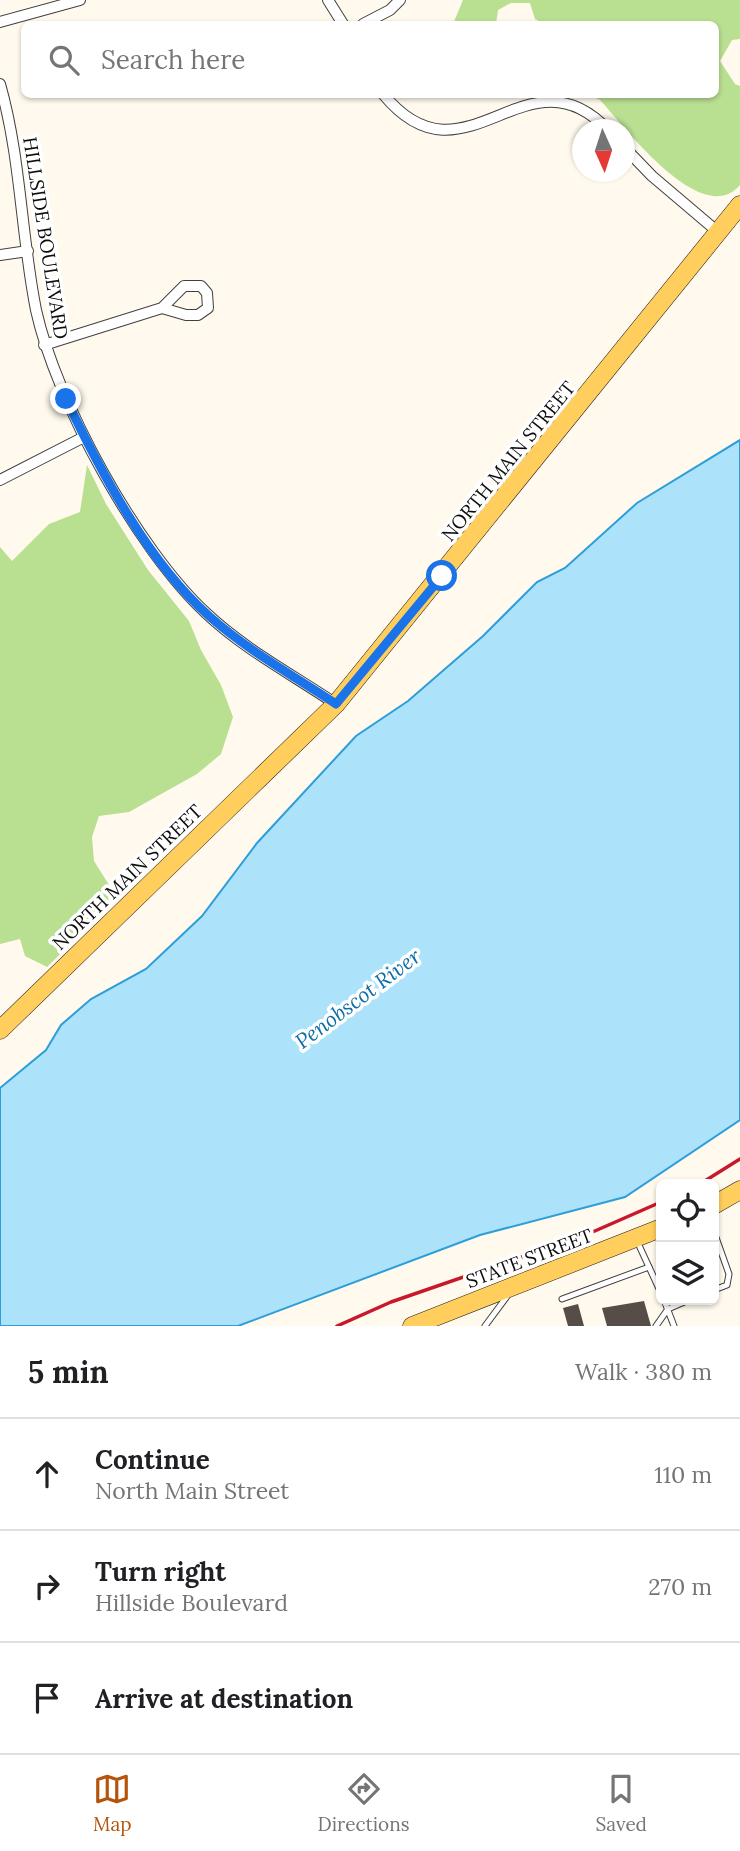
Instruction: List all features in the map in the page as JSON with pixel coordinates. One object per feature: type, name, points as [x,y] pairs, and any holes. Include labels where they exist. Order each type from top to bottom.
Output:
[{"type":"main road","name":"NORTH MAIN STREET","points":[[0,1030],[336,704],[740,205]]},
{"type":"main road","points":[[719,1202],[740,1190]]},
{"type":"main road","name":"STATE STREET","points":[[412,1326],[656,1230]]},
{"type":"street","points":[[0,22],[79,0]]},
{"type":"street","points":[[328,0],[341,21]]},
{"type":"street","points":[[369,21],[390,10],[400,0]]},
{"type":"street","name":"HILLSIDE BOULEVARD","points":[[0,85],[16,153],[28,251],[44,345],[84,437],[148,544],[181,589],[226,631],[336,704]]},
{"type":"street","points":[[387,98],[407,120],[421,128],[464,128],[524,105],[551,100],[571,104],[598,119]]},
{"type":"street","points":[[635,158],[652,176],[718,232]]},
{"type":"street","points":[[0,255],[28,251]]},
{"type":"street","points":[[44,345],[162,308]]},
{"type":"street","points":[[0,480],[84,437]]},
{"type":"lane","points":[[636,1238],[656,1282]]},
{"type":"lane","points":[[719,1249],[729,1274],[727,1284],[719,1288]]},
{"type":"lane","points":[[562,1299],[649,1267]]},
{"type":"lane","points":[[485,1326],[514,1286]]},
{"type":"lane","points":[[666,1305],[674,1326]]},
{"type":"lane","points":[[656,1326],[668,1309],[677,1305]]},
{"type":"green space","points":[[463,0],[740,0],[740,39],[732,40],[720,61],[735,84],[740,86],[740,185],[724,195],[705,194],[685,185],[635,139],[635,119],[617,119],[596,98],[719,98],[719,21],[539,21],[535,19],[530,3],[511,3],[498,10],[496,21],[454,21]]},
{"type":"green space","points":[[87,465],[106,504],[148,570],[189,621],[201,650],[221,685],[233,717],[221,754],[197,774],[129,812],[99,816],[92,837],[94,861],[109,885],[108,907],[47,967],[25,956],[20,939],[0,944],[0,547],[12,561],[49,524],[80,512]]},
{"type":"water","name":"Penobscot River","points":[[740,440],[740,1120],[625,1197],[480,1235],[238,1326],[0,1326],[0,1088],[46,1050],[61,1025],[91,999],[146,969],[202,916],[257,843],[356,736],[408,701],[483,636],[537,582],[565,568],[637,503]]},
{"type":"building","points":[[644,1301],[651,1326],[607,1326],[602,1308]]},
{"type":"building","points":[[578,1304],[584,1326],[568,1326],[563,1308]]},
{"type":"railway","points":[[708,1179],[740,1159]]},
{"type":"railway","points":[[337,1326],[391,1302],[588,1234],[656,1204]]},
{"type":"route","points":[[66,399],[84,437],[148,544],[181,589],[226,631],[336,704],[442,576]]}]
